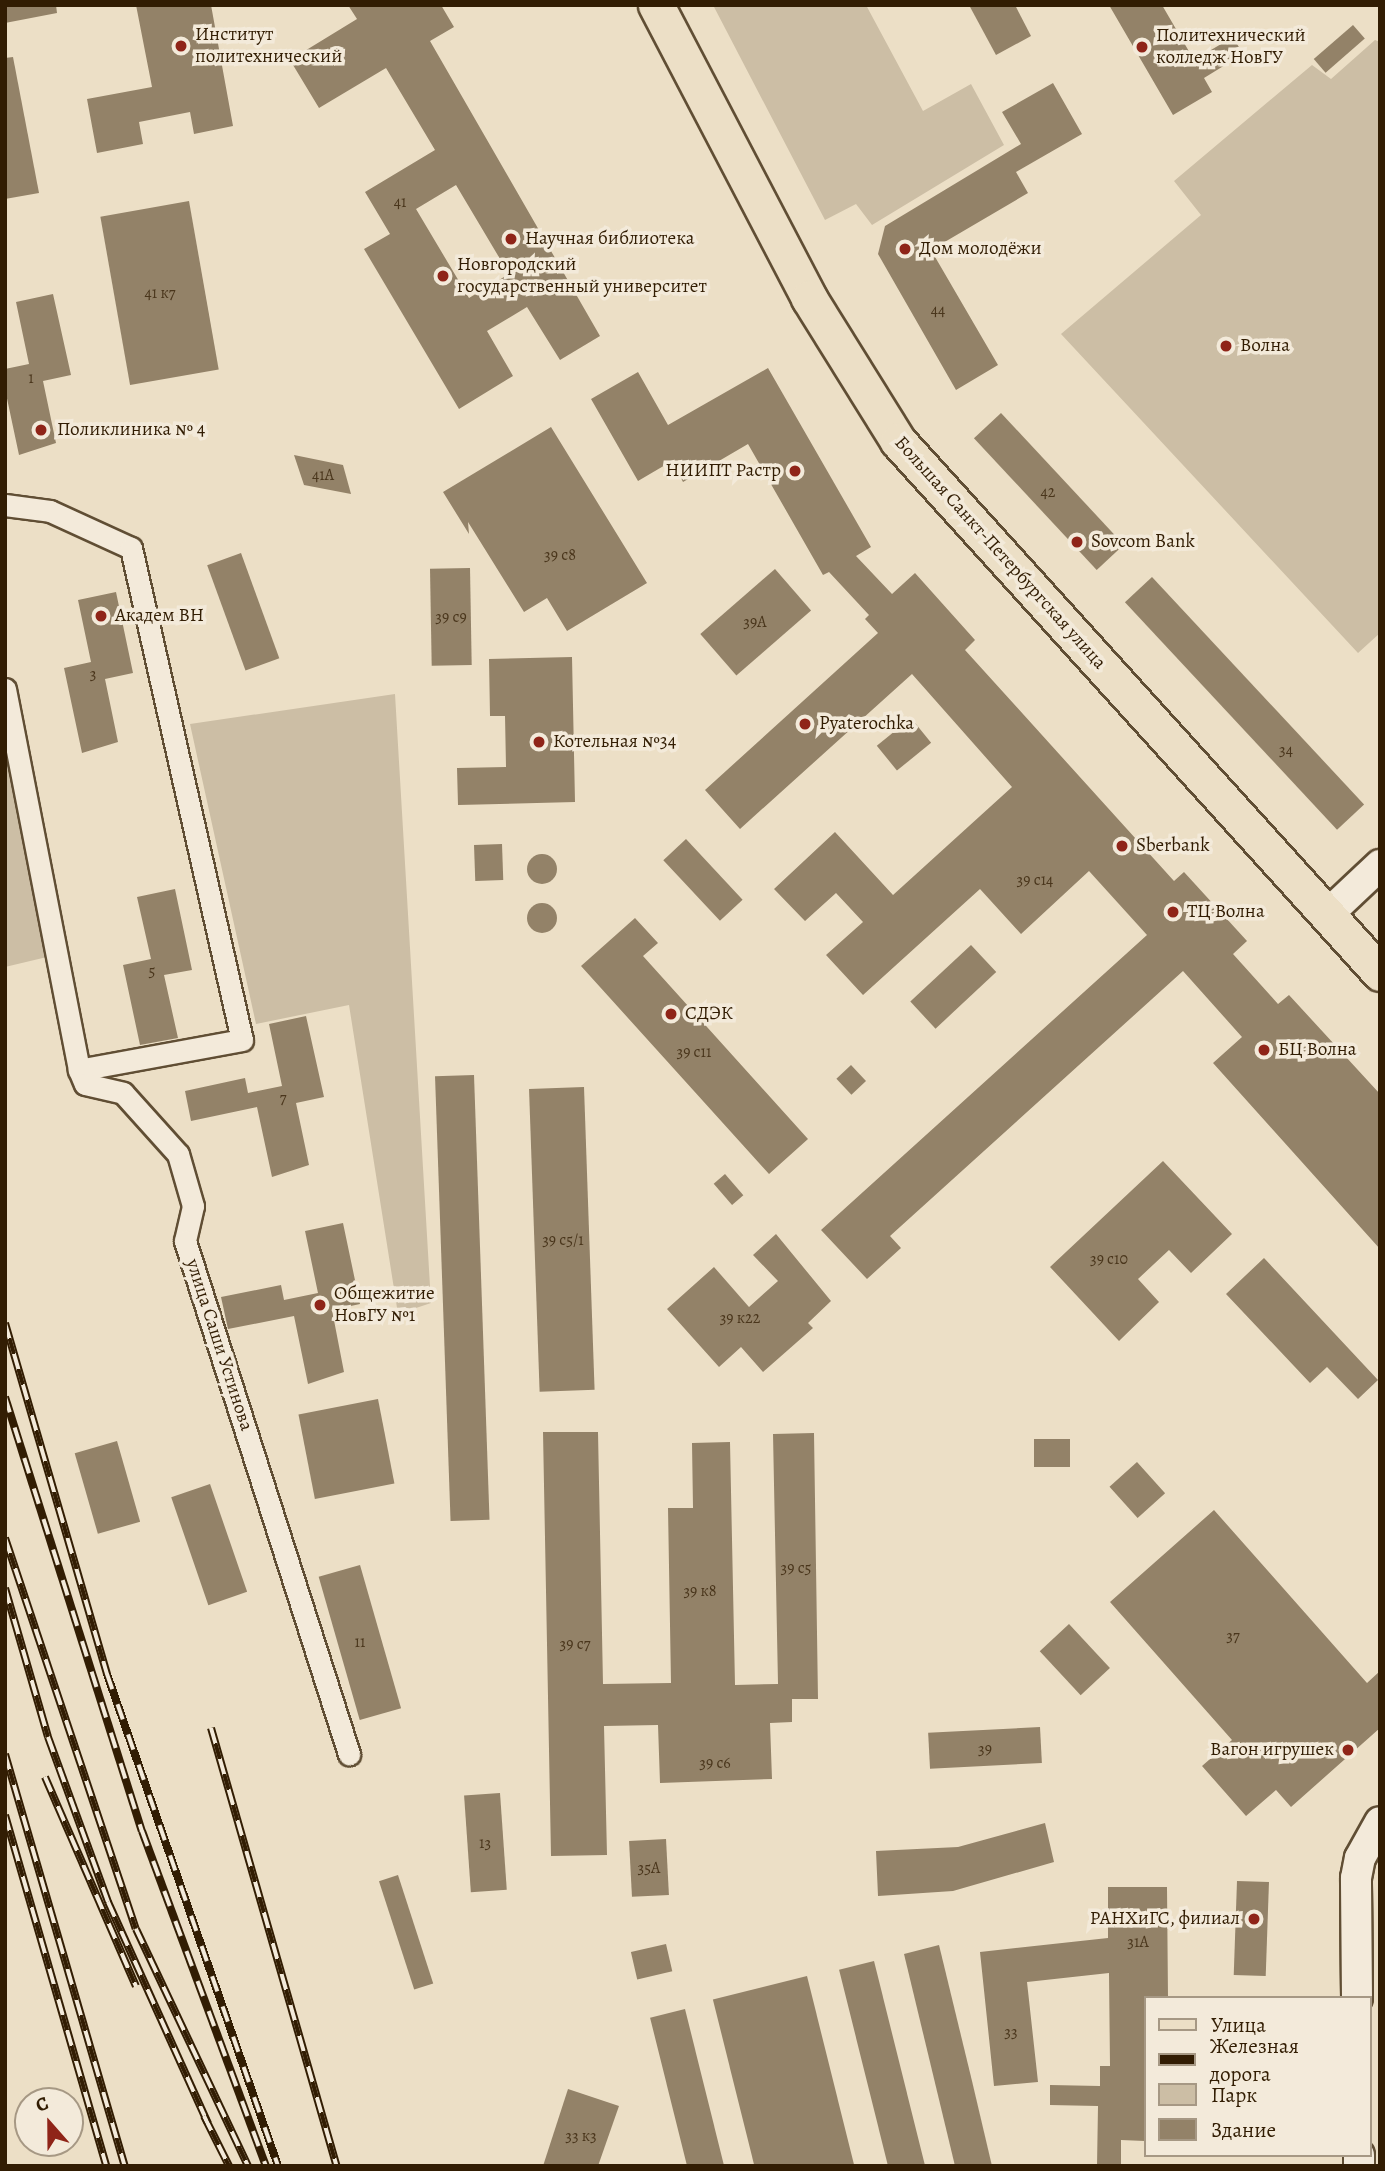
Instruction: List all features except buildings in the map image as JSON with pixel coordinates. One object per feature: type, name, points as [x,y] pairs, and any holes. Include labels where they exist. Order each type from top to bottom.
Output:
[{"type":"main road","name":"Большая Санкт-Петербургская улица","points":[[656,5],[804,288],[898,441],[1380,972]]},
{"type":"main road","points":[[1327,915],[1380,865]]},
{"type":"main road","points":[[1357,1996],[1356,1878],[1360,1858],[1380,1822]]},
{"type":"street","points":[[5,505],[50,511],[131,548],[242,1040],[79,1070],[5,689]]},
{"type":"street","name":"улица Саши Устинова","points":[[79,1070],[85,1084],[123,1093],[178,1154],[193,1206],[185,1241],[349,1754]]},
{"type":"green space","points":[[713,5],[866,5],[923,111],[971,84],[1004,145],[872,225],[856,204],[825,220]]},
{"type":"green space","name":"Волна","points":[[1375,40],[1380,42],[1380,633],[1358,653],[1061,334],[1201,215],[1174,181],[1312,65],[1331,79]]},
{"type":"green space","points":[[395,694],[431,1303],[398,1314],[349,1005],[256,1024],[190,724]]},
{"type":"green space","points":[[5,737],[47,957],[5,967]]},
{"type":"railway","points":[[5,1323],[107,1674],[278,2166]]},
{"type":"railway","points":[[5,1397],[142,1831],[266,2166]]},
{"type":"railway","points":[[5,1538],[136,1929],[248,2166]]},
{"type":"railway","points":[[5,1588],[48,1737],[108,1902],[208,2123]]},
{"type":"railway","points":[[211,1728],[337,2166]]},
{"type":"railway","points":[[5,1754],[125,2166]]},
{"type":"railway","points":[[45,1777],[136,1986]]},
{"type":"railway","points":[[5,1815],[106,2166]]},
{"type":"railway","points":[[204,2116],[229,2166]]},
{"type":"place","name":"Институт политехнический","points":[[181,46]]},
{"type":"place","name":"Политехнический колледж НовГУ","points":[[1142,47]]},
{"type":"place","name":"Научная библиотека","points":[[511,239]]},
{"type":"place","name":"Дом молодёжи","points":[[905,249]]},
{"type":"place","name":"Новгородский государственный университет","points":[[443,276]]},
{"type":"place","name":"Волна","points":[[1226,346]]},
{"type":"place","name":"Поликлиника № 4","points":[[41,430]]},
{"type":"place","name":"НИИПТ Растр","points":[[795,471]]},
{"type":"place","name":"Sovcom Bank","points":[[1077,542]]},
{"type":"place","name":"Академ ВН","points":[[101,616]]},
{"type":"place","name":"Pyaterochka","points":[[805,724]]},
{"type":"place","name":"Котельная №34","points":[[539,742]]},
{"type":"place","name":"Sberbank","points":[[1122,846]]},
{"type":"place","name":"ТЦ Волна","points":[[1173,912]]},
{"type":"place","name":"СДЭК","points":[[671,1014]]},
{"type":"place","name":"БЦ Волна","points":[[1264,1050]]},
{"type":"place","name":"Общежитие НовГУ №1","points":[[320,1305]]},
{"type":"place","name":"Вагон игрушек","points":[[1348,1750]]},
{"type":"place","name":"РАНХиГС, филиал","points":[[1254,1919]]}]
